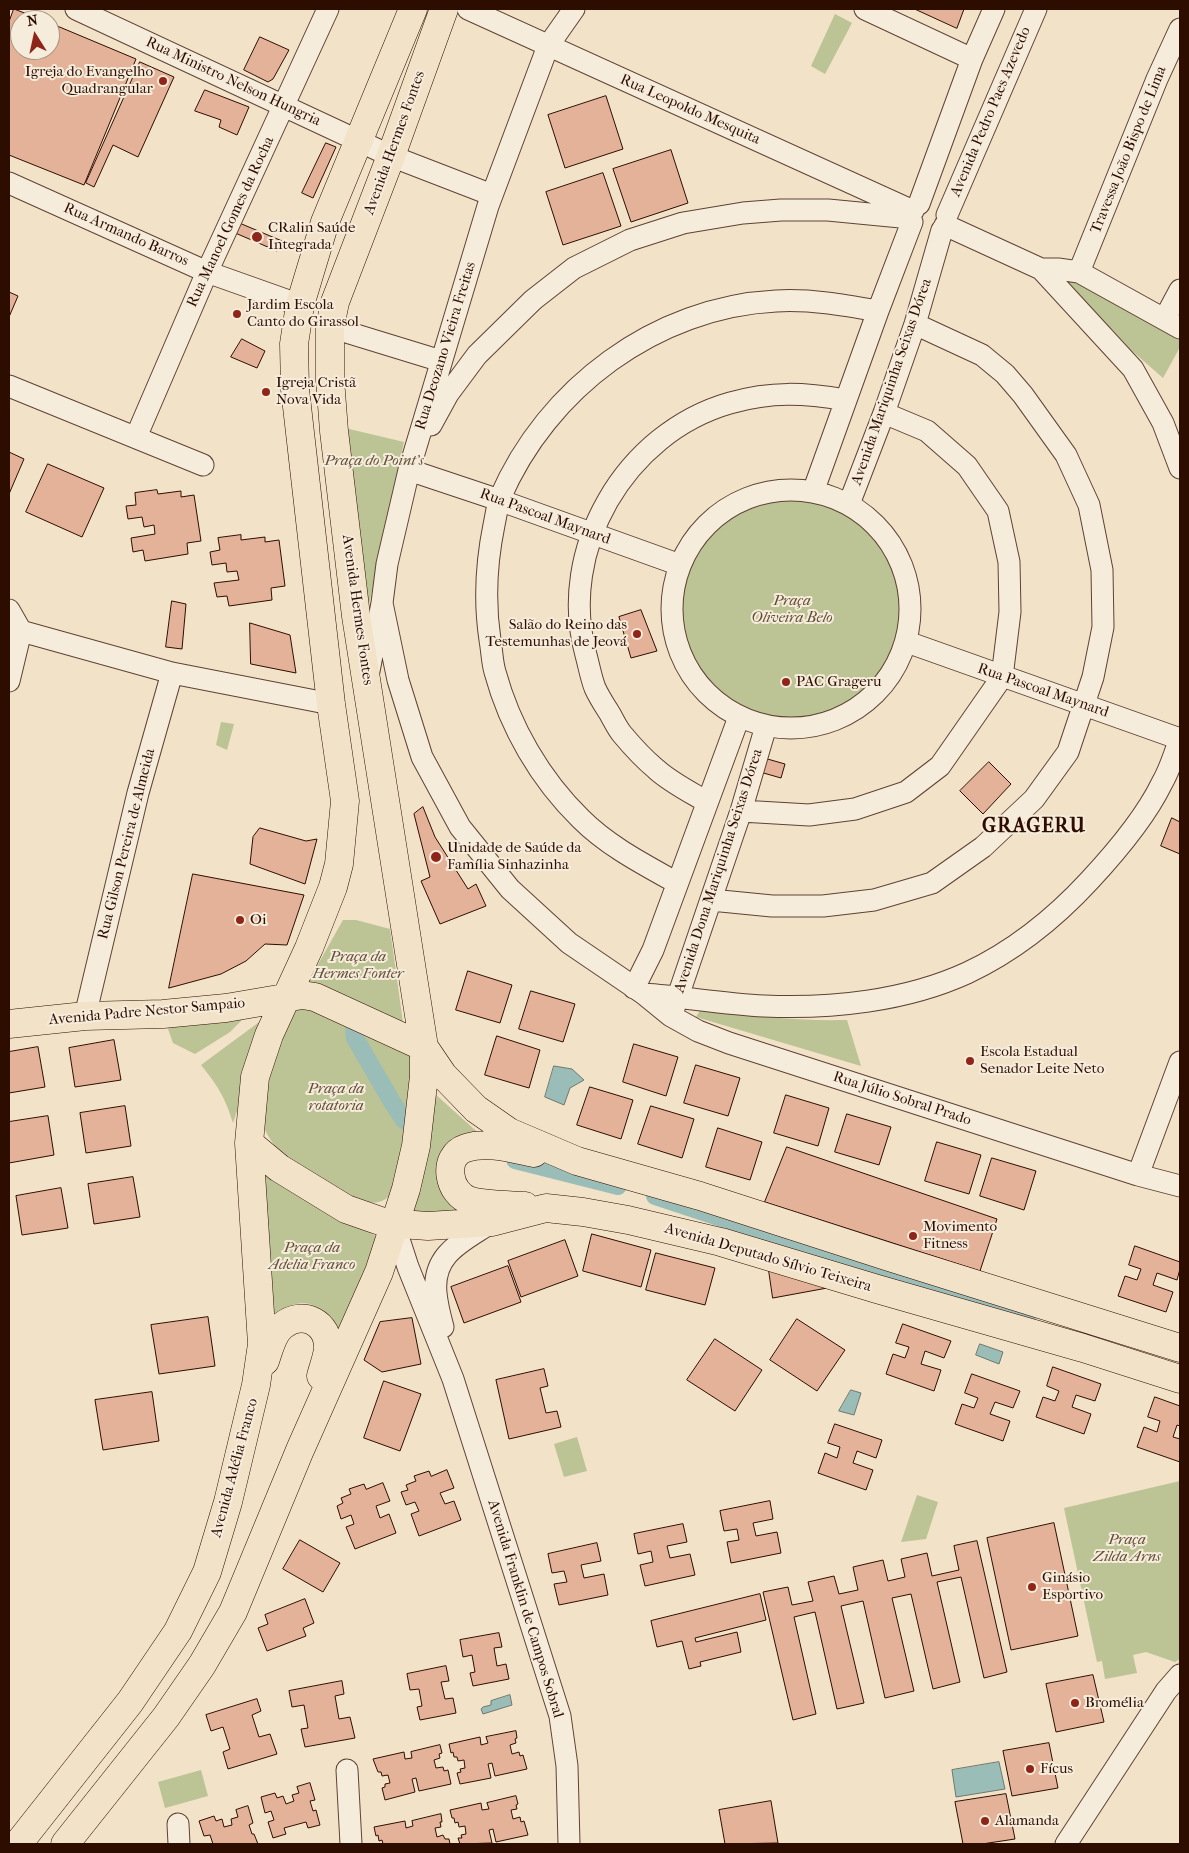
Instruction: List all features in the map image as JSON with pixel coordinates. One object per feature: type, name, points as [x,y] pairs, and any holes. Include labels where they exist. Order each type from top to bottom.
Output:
[{"type":"main road","name":"Avenida Hermes Fontes","points":[[269,1034],[309,948],[332,887],[340,856],[345,801],[331,704],[295,389],[294,344],[300,305],[325,222],[414,9]]},
{"type":"main road","name":"Avenida Hermes Fontes","points":[[394,1224],[406,1189],[416,1146],[424,1076],[424,1048],[366,684],[334,431],[330,379],[330,327],[335,302],[391,156],[444,9]]},
{"type":"main road","points":[[286,998],[302,995],[315,997],[424,1048],[443,1075],[476,1109],[510,1132],[576,1161]]},
{"type":"main road","name":"Avenida Padre Nestor Sampaio","points":[[9,1024],[85,1016],[163,1014],[226,1008],[286,998]]},
{"type":"main road","name":"Avenida Adélia Franco","points":[[18,1844],[130,1702],[178,1631],[207,1572],[228,1502],[256,1385],[262,1344],[249,1143],[255,1077],[269,1034]]},
{"type":"main road","name":"Avenida Deputado Sílvio Teixeira","points":[[249,1143],[279,1168],[346,1209],[394,1224],[428,1226],[492,1222],[546,1208],[628,1220],[721,1242],[1083,1348],[1180,1380]]},
{"type":"main road","points":[[546,1208],[470,1201],[460,1195],[452,1184],[450,1172],[453,1159],[463,1149],[474,1146],[489,1146],[576,1161],[700,1196],[1180,1348]]},
{"type":"main road","points":[[65,1844],[166,1717],[202,1665],[232,1612],[378,1272],[394,1224]]},
{"type":"main road","points":[[256,1385],[273,1338],[281,1327],[292,1320],[305,1319],[316,1322],[323,1329],[327,1339],[328,1350],[300,1450]]},
{"type":"street","name":"Rua Ministro Nelson Hungria","points":[[76,9],[391,156],[492,195]]},
{"type":"street","name":"Rua Leopoldo Mesquita","points":[[468,9],[914,214]]},
{"type":"street","name":"Rua Deozano Vieira Freitas","points":[[366,684],[382,603],[387,564],[411,465],[492,195],[548,46],[574,9]]},
{"type":"street","points":[[865,9],[972,59]]},
{"type":"street","points":[[813,492],[972,59],[994,9]]},
{"type":"street","name":"Avenida Pedro Paes Azevedo","points":[[945,223],[1036,9]]},
{"type":"street","name":"Rua Manoel Gomes da Rocha","points":[[136,437],[208,272],[284,106],[321,11]]},
{"type":"street","name":"Travessa João Bispo de Lima","points":[[1079,272],[1157,79],[1180,30]]},
{"type":"street","name":"Rua Armando Barros","points":[[9,184],[208,272],[300,305]]},
{"type":"street","points":[[928,200],[938,203],[945,210],[945,223],[932,235],[922,234],[914,227],[914,214],[928,200]]},
{"type":"street","points":[[411,465],[448,394],[478,355],[533,300],[574,268],[630,240],[682,223],[743,213],[828,210],[914,214]]},
{"type":"street","points":[[945,223],[1041,269],[1133,369],[1163,423],[1180,468]]},
{"type":"street","name":"Avenida Mariquinha Seixas Dórea","points":[[849,504],[884,413],[915,324],[945,223]]},
{"type":"street","points":[[1041,269],[1079,272],[1173,323],[1180,290]]},
{"type":"street","points":[[677,883],[626,856],[581,819],[543,775],[514,726],[495,671],[486,614],[488,557],[499,500],[522,454],[552,413],[588,377],[630,347],[668,327],[725,308],[776,301],[827,302],[878,311]]},
{"type":"street","points":[[710,900],[772,906],[823,906],[874,900],[932,883],[984,847],[1034,799],[1068,752],[1085,706],[1103,628],[1102,570],[1089,505],[1066,455],[1023,395],[1005,374],[982,355],[915,324]]},
{"type":"street","points":[[330,327],[441,361]]},
{"type":"street","points":[[9,386],[203,466]]},
{"type":"street","points":[[707,802],[657,770],[620,733],[595,687],[581,636],[578,607],[580,584],[591,534],[608,498],[631,466],[660,439],[693,418],[729,403],[768,394],[807,394],[846,400]]},
{"type":"street","points":[[740,811],[809,815],[856,810],[906,792],[940,766],[1002,677],[1010,612],[1010,562],[998,511],[967,466],[927,431],[884,413]]},
{"type":"street","name":"Rua Pascoal Maynard","points":[[411,465],[499,500],[680,565]]},
{"type":"street","points":[[780,490],[813,492],[849,504],[871,520],[889,540],[902,563],[910,589],[911,616],[906,642],[895,670],[876,693],[853,712],[825,724],[796,728],[766,726],[739,717],[714,701],[694,679],[679,653],[672,624],[672,594],[680,565],[696,537],[719,514],[748,498],[780,490]]},
{"type":"street","name":"Rua Júlio Sobral Prado","points":[[382,603],[398,680],[422,757],[460,827],[510,890],[569,943],[639,991],[675,1006],[698,1032],[1138,1175],[1180,1186]]},
{"type":"street","points":[[9,610],[20,631],[9,681]]},
{"type":"street","points":[[20,631],[172,673],[331,704]]},
{"type":"street","name":"Rua Pascoal Maynard","points":[[906,642],[1180,738]]},
{"type":"street","name":"Rua Gilson Pereira de Almeida","points":[[85,1016],[138,793],[172,673]]},
{"type":"street","name":"Avenida Dona Mariquinha Seixas Dórea","points":[[639,991],[739,717]]},
{"type":"street","name":"Avenida Dona Mariquinha Seixas Dórea","points":[[675,1006],[740,811],[766,726]]},
{"type":"street","points":[[675,1006],[809,1006],[858,1002],[913,992],[967,973],[1023,941],[1066,906],[1102,867],[1133,829],[1162,783],[1180,738]]},
{"type":"street","points":[[1138,1175],[1180,1062]]},
{"type":"street","name":"Avenida Franklin de Campos Sobral","points":[[453,1379],[436,1292],[436,1274],[441,1261],[448,1252],[492,1222]]},
{"type":"street","name":"Avenida Franklin de Campos Sobral","points":[[394,1224],[408,1267],[453,1379],[560,1716],[567,1766],[569,1844]]},
{"type":"street","points":[[1066,1844],[1166,1691],[1180,1675]]},
{"type":"street","points":[[348,1770],[351,1844]]},
{"type":"green space","points":[[835,14],[852,23],[825,74],[811,66]]},
{"type":"green space","points":[[1071,277],[1180,336],[1180,347],[1163,378],[1130,349],[1113,330],[1072,302],[1065,281]]},
{"type":"green space","name":"Praça do Point's","points":[[345,428],[404,442],[368,609]]},
{"type":"green space","name":"Praça Oliveira Belo","points":[[792,495],[814,497],[836,504],[865,521],[881,537],[893,556],[902,577],[907,610],[905,632],[898,654],[881,683],[865,699],[846,711],[825,720],[792,725],[770,723],[748,716],[719,699],[703,683],[691,664],[682,643],[677,610],[679,588],[686,566],[703,537],[719,521],[738,509],[759,500]]},
{"type":"green space","points":[[221,722],[234,724],[227,750],[216,745]]},
{"type":"green space","name":"Praça da Hermes Fonter","points":[[343,920],[356,920],[390,929],[403,1023],[308,982]]},
{"type":"green space","points":[[702,1007],[774,1018],[847,1020],[861,1066],[696,1017]]},
{"type":"green space","name":"Praça da rotatoria","points":[[303,1008],[325,1009],[415,1058],[396,1185],[390,1195],[383,1201],[374,1203],[356,1199],[306,1172],[275,1146],[263,1123],[262,1096],[267,1071],[292,1011]]},
{"type":"green space","points":[[270,1014],[233,1123],[220,1092],[201,1065]]},
{"type":"green space","points":[[243,1019],[230,1032],[195,1054],[173,1043],[167,1026]]},
{"type":"green space","points":[[435,1094],[484,1138],[462,1136],[451,1139],[441,1158],[471,1211],[411,1217]]},
{"type":"green space","name":"Praça da Adelia Franco","points":[[260,1167],[274,1179],[379,1238],[337,1354],[324,1318],[319,1310],[313,1306],[300,1303],[268,1316]]},
{"type":"green space","points":[[577,1437],[587,1471],[564,1477],[554,1444]]},
{"type":"green space","name":"Praça Zilda Arns","points":[[1180,1481],[1180,1659],[1175,1662],[1146,1652],[1133,1655],[1137,1673],[1105,1679],[1102,1661],[1097,1662],[1064,1508]]},
{"type":"green space","points":[[917,1495],[938,1502],[926,1539],[901,1542]]},
{"type":"green space","points":[[201,1770],[208,1796],[165,1808],[158,1782]]},
{"type":"water","points":[[554,1066],[572,1069],[584,1080],[570,1088],[564,1105],[545,1097]]},
{"type":"water","points":[[980,1344],[1003,1352],[999,1364],[976,1355]]},
{"type":"water","points":[[851,1390],[861,1393],[854,1415],[839,1411]]},
{"type":"water","points":[[510,1695],[512,1705],[483,1714],[481,1709],[491,1705],[491,1701]]},
{"type":"water","points":[[999,1762],[1005,1789],[956,1797],[952,1770]]},
{"type":"building","points":[[915,9],[964,9],[957,28]]},
{"type":"building","points":[[10,19],[10,60],[60,60],[60,27],[136,59],[84,185],[9,155]]},
{"type":"building","points":[[260,37],[289,50],[273,79],[268,82],[244,70]]},
{"type":"building","points":[[140,62],[174,77],[138,157],[113,145],[94,187],[86,183]]},
{"type":"building","points":[[205,90],[249,107],[237,135],[219,127],[221,120],[195,111]]},
{"type":"building","points":[[606,96],[623,149],[565,168],[548,115]]},
{"type":"building","points":[[326,143],[336,147],[313,198],[302,193]]},
{"type":"building","points":[[671,150],[688,203],[631,222],[613,169]]},
{"type":"building","points":[[603,173],[621,226],[563,245],[546,192]]},
{"type":"building","name":"CRalin Saúde Integrada","points":[[237,222],[282,241],[277,251],[233,232]]},
{"type":"building","points":[[9,292],[18,296],[9,317]]},
{"type":"building","points":[[242,339],[265,351],[257,368],[231,357]]},
{"type":"building","points":[[9,452],[24,459],[9,494]]},
{"type":"building","points":[[48,464],[104,488],[82,537],[26,512]]},
{"type":"building","points":[[157,490],[158,494],[181,491],[181,497],[194,495],[201,541],[187,543],[188,554],[145,561],[143,550],[133,552],[131,538],[155,534],[154,525],[144,527],[142,517],[128,519],[126,506],[136,505],[135,493]]},
{"type":"building","points":[[241,535],[241,540],[265,537],[265,542],[279,540],[285,586],[271,588],[272,600],[229,606],[227,596],[217,597],[214,583],[239,580],[237,571],[227,572],[226,563],[212,565],[210,552],[220,550],[218,538]]},
{"type":"building","points":[[172,601],[186,604],[182,649],[166,647]]},
{"type":"building","name":"Salão do Reino das Testemunhas de Jeová","points":[[641,610],[657,651],[631,658],[619,617]]},
{"type":"building","points":[[250,623],[290,635],[296,673],[251,664]]},
{"type":"building","points":[[757,756],[785,764],[781,778],[753,770]]},
{"type":"building","points":[[989,762],[1011,784],[983,814],[960,791]]},
{"type":"building","name":"Unidade de Saúde da Família Sinhazinha","points":[[423,807],[435,837],[468,889],[476,884],[486,906],[440,924],[421,881],[430,877],[414,814]]},
{"type":"building","points":[[1172,818],[1180,822],[1180,854],[1161,846]]},
{"type":"building","points":[[260,828],[306,841],[317,839],[305,884],[250,864],[253,837]]},
{"type":"building","name":"Oi","points":[[193,874],[304,895],[287,945],[265,944],[246,961],[221,974],[169,988]]},
{"type":"building","points":[[468,971],[512,985],[500,1023],[456,1010]]},
{"type":"building","points":[[531,991],[575,1004],[563,1042],[519,1029]]},
{"type":"building","points":[[497,1036],[540,1050],[529,1088],[485,1075]]},
{"type":"building","points":[[114,1040],[121,1080],[75,1087],[69,1048]]},
{"type":"building","points":[[634,1044],[678,1057],[666,1096],[623,1082]]},
{"type":"building","points":[[38,1047],[45,1087],[9,1093],[9,1052]]},
{"type":"building","points":[[696,1065],[740,1078],[728,1116],[684,1103]]},
{"type":"building","points":[[590,1087],[633,1100],[621,1139],[577,1125]]},
{"type":"building","points":[[786,1095],[829,1108],[818,1146],[774,1133]]},
{"type":"building","points":[[125,1106],[131,1146],[86,1153],[80,1113]]},
{"type":"building","points":[[651,1106],[694,1119],[682,1158],[638,1144]]},
{"type":"building","points":[[847,1114],[891,1127],[879,1165],[835,1152]]},
{"type":"building","points":[[48,1116],[54,1155],[9,1163],[9,1122]]},
{"type":"building","points":[[718,1128],[762,1142],[750,1180],[706,1167]]},
{"type":"building","points":[[937,1142],[981,1155],[969,1194],[925,1181]]},
{"type":"building","points":[[787,1147],[997,1219],[980,1271],[765,1202]]},
{"type":"building","points":[[992,1158],[1036,1171],[1024,1210],[980,1196]]},
{"type":"building","points":[[133,1177],[140,1217],[94,1224],[88,1184]]},
{"type":"building","points":[[61,1188],[68,1228],[22,1235],[16,1196]]},
{"type":"building","points":[[592,1234],[651,1250],[641,1287],[583,1271]]},
{"type":"building","points":[[565,1240],[578,1276],[521,1297],[508,1261]]},
{"type":"building","points":[[1135,1246],[1180,1262],[1177,1280],[1157,1273],[1153,1285],[1173,1292],[1166,1312],[1118,1296],[1125,1276],[1137,1280],[1141,1269],[1129,1265]]},
{"type":"building","points":[[656,1253],[715,1268],[705,1305],[646,1290]]},
{"type":"building","points":[[768,1264],[838,1286],[773,1298]]},
{"type":"building","points":[[508,1266],[521,1302],[464,1323],[451,1287]]},
{"type":"building","points":[[208,1317],[215,1366],[159,1374],[151,1325]]},
{"type":"building","points":[[412,1318],[421,1364],[382,1372],[364,1360],[380,1322]]},
{"type":"building","points":[[797,1319],[845,1350],[817,1391],[770,1360]]},
{"type":"building","points":[[903,1324],[951,1341],[944,1358],[925,1351],[921,1364],[941,1370],[934,1391],[886,1374],[893,1354],[905,1358],[909,1347],[896,1343]]},
{"type":"building","points":[[715,1339],[762,1370],[735,1411],[687,1380]]},
{"type":"building","points":[[1053,1367],[1101,1384],[1095,1401],[1076,1395],[1072,1407],[1091,1414],[1084,1434],[1036,1417],[1043,1397],[1055,1401],[1059,1391],[1047,1386]]},
{"type":"building","points":[[544,1369],[548,1386],[540,1388],[546,1413],[557,1411],[561,1427],[509,1439],[496,1380]]},
{"type":"building","points":[[972,1374],[1020,1391],[1013,1408],[995,1402],[990,1414],[1010,1421],[1003,1441],[955,1424],[962,1404],[974,1408],[978,1398],[965,1393]]},
{"type":"building","points":[[384,1381],[421,1394],[400,1451],[364,1438]]},
{"type":"building","points":[[152,1392],[159,1441],[103,1450],[95,1400]]},
{"type":"building","points":[[1155,1397],[1180,1406],[1180,1426],[1177,1425],[1173,1437],[1180,1439],[1180,1462],[1137,1447],[1144,1427],[1157,1432],[1160,1421],[1148,1417]]},
{"type":"building","points":[[835,1424],[882,1440],[876,1458],[857,1451],[853,1463],[873,1470],[866,1490],[818,1473],[825,1453],[837,1458],[840,1447],[828,1443]]},
{"type":"building","points":[[447,1470],[454,1488],[440,1493],[445,1504],[454,1501],[461,1520],[419,1536],[411,1514],[419,1511],[415,1502],[406,1505],[401,1492],[408,1490],[406,1485],[416,1481],[414,1476],[429,1471],[431,1476]]},
{"type":"building","points":[[383,1483],[390,1501],[376,1506],[380,1518],[389,1514],[396,1533],[355,1549],[346,1527],[354,1524],[351,1515],[341,1519],[337,1506],[343,1503],[341,1498],[351,1494],[349,1489],[364,1484],[366,1489]]},
{"type":"building","points":[[770,1501],[773,1519],[753,1523],[756,1536],[777,1532],[781,1553],[731,1563],[727,1542],[739,1540],[737,1529],[724,1531],[720,1511]]},
{"type":"building","name":"Ginásio Esportivo","points":[[1054,1523],[1078,1636],[1011,1650],[987,1538]]},
{"type":"building","points":[[683,1524],[687,1542],[667,1546],[670,1558],[690,1554],[695,1575],[645,1586],[640,1565],[653,1562],[651,1551],[638,1554],[634,1534]]},
{"type":"building","points":[[300,1540],[340,1563],[323,1592],[283,1569]]},
{"type":"building","points":[[977,1541],[1007,1672],[984,1678],[961,1577],[937,1582],[960,1682],[933,1689],[911,1594],[892,1598],[914,1691],[885,1698],[863,1601],[841,1606],[864,1703],[837,1709],[815,1612],[794,1617],[816,1714],[793,1720],[763,1592],[788,1587],[792,1605],[813,1601],[808,1582],[834,1576],[839,1594],[858,1590],[853,1567],[883,1560],[888,1581],[905,1577],[901,1559],[927,1553],[932,1576],[959,1570],[954,1546]]},
{"type":"building","points":[[597,1543],[601,1561],[581,1565],[584,1578],[604,1574],[608,1595],[559,1605],[554,1584],[567,1582],[564,1571],[552,1573],[548,1554]]},
{"type":"building","points":[[760,1594],[766,1620],[695,1638],[696,1642],[737,1632],[741,1652],[700,1662],[701,1666],[689,1669],[682,1641],[657,1647],[651,1621]]},
{"type":"building","points":[[305,1599],[314,1623],[303,1628],[306,1636],[267,1651],[258,1628],[268,1624],[265,1615]]},
{"type":"building","points":[[499,1633],[502,1647],[494,1648],[497,1666],[506,1664],[509,1679],[473,1686],[470,1673],[475,1672],[472,1655],[463,1657],[460,1640]]},
{"type":"building","points":[[446,1666],[449,1681],[441,1682],[445,1699],[453,1698],[456,1713],[420,1720],[417,1707],[422,1706],[419,1689],[410,1690],[407,1674]]},
{"type":"building","name":"Bromélia","points":[[1093,1675],[1104,1722],[1056,1732],[1046,1684]]},
{"type":"building","points":[[342,1681],[344,1694],[335,1696],[339,1719],[350,1717],[355,1738],[305,1747],[301,1729],[308,1728],[304,1705],[292,1707],[289,1691]]},
{"type":"building","points":[[257,1699],[261,1711],[252,1715],[259,1737],[270,1734],[277,1754],[228,1769],[223,1752],[230,1749],[223,1727],[211,1731],[206,1715]]},
{"type":"building","points":[[516,1731],[516,1743],[510,1745],[512,1754],[519,1752],[520,1756],[523,1755],[527,1769],[495,1776],[492,1763],[488,1764],[491,1778],[460,1784],[457,1773],[461,1772],[460,1769],[465,1768],[464,1760],[458,1761],[457,1757],[454,1757],[449,1744],[480,1737],[481,1745],[488,1743],[486,1737]]},
{"type":"building","name":"Fícus","points":[[1049,1743],[1058,1788],[1012,1796],[1003,1751]]},
{"type":"building","points":[[440,1745],[442,1753],[439,1754],[440,1758],[434,1760],[436,1768],[443,1767],[444,1771],[448,1770],[451,1784],[419,1791],[416,1778],[412,1779],[415,1792],[385,1800],[382,1788],[385,1787],[385,1784],[390,1783],[388,1775],[382,1776],[381,1772],[378,1772],[373,1759],[404,1752],[405,1759],[412,1758],[411,1752]]},
{"type":"building","points":[[310,1783],[315,1800],[310,1801],[313,1811],[316,1810],[320,1825],[308,1828],[306,1822],[284,1828],[286,1834],[273,1838],[268,1822],[274,1820],[271,1811],[265,1813],[261,1797],[275,1793],[277,1798],[283,1796],[286,1804],[294,1801],[292,1795],[299,1793],[297,1787]]},
{"type":"building","name":"Alamanda","points":[[1006,1794],[1015,1839],[982,1844],[963,1844],[955,1802]]},
{"type":"building","points":[[516,1796],[517,1809],[511,1810],[513,1819],[520,1817],[521,1822],[524,1821],[528,1835],[496,1842],[493,1829],[489,1830],[492,1843],[460,1844],[458,1838],[462,1838],[461,1835],[466,1834],[465,1826],[459,1827],[458,1822],[455,1823],[450,1810],[481,1803],[482,1810],[489,1809],[487,1803]]},
{"type":"building","points":[[771,1801],[778,1843],[725,1844],[719,1810]]},
{"type":"building","points":[[248,1806],[253,1823],[249,1825],[258,1844],[213,1844],[210,1835],[204,1836],[199,1821],[214,1816],[216,1821],[222,1819],[224,1827],[232,1825],[231,1819],[238,1817],[236,1810]]},
{"type":"building","points":[[441,1814],[441,1827],[435,1828],[437,1837],[443,1835],[445,1839],[449,1839],[450,1844],[383,1844],[382,1840],[379,1841],[378,1835],[376,1836],[374,1827],[405,1821],[406,1828],[413,1826],[412,1821]]},
{"type":"waterway","points":[[354,1028],[355,1038],[404,1120]]},
{"type":"waterway","points":[[515,1160],[618,1186]]},
{"type":"waterway","points":[[655,1196],[1027,1319]]},
{"type":"place","name":"Igreja do Evangelho Quadrangular","points":[[163,81]]},
{"type":"place","name":"CRalin Saúde Integrada","points":[[257,237]]},
{"type":"place","name":"Jardim Escola Canto do Girassol","points":[[237,314]]},
{"type":"place","name":"Igreja Cristã Nova Vida","points":[[266,392]]},
{"type":"place","name":"Salão do Reino das Testemunhas de Jeová","points":[[637,634]]},
{"type":"place","name":"PAC Grageru","points":[[786,682]]},
{"type":"place","name":"Unidade de Saúde da Família Sinhazinha","points":[[436,857]]},
{"type":"place","name":"Oi","points":[[240,920]]},
{"type":"place","name":"Escola Estadual Senador Leite Neto","points":[[970,1061]]},
{"type":"place","name":"Movimento Fitness","points":[[913,1236]]},
{"type":"place","name":"Ginásio Esportivo","points":[[1032,1587]]},
{"type":"place","name":"Bromélia","points":[[1075,1703]]},
{"type":"place","name":"Fícus","points":[[1030,1769]]},
{"type":"place","name":"Alamanda","points":[[985,1821]]},
{"type":"district","name":"GRAGERU","points":[[1034,827]]}]
